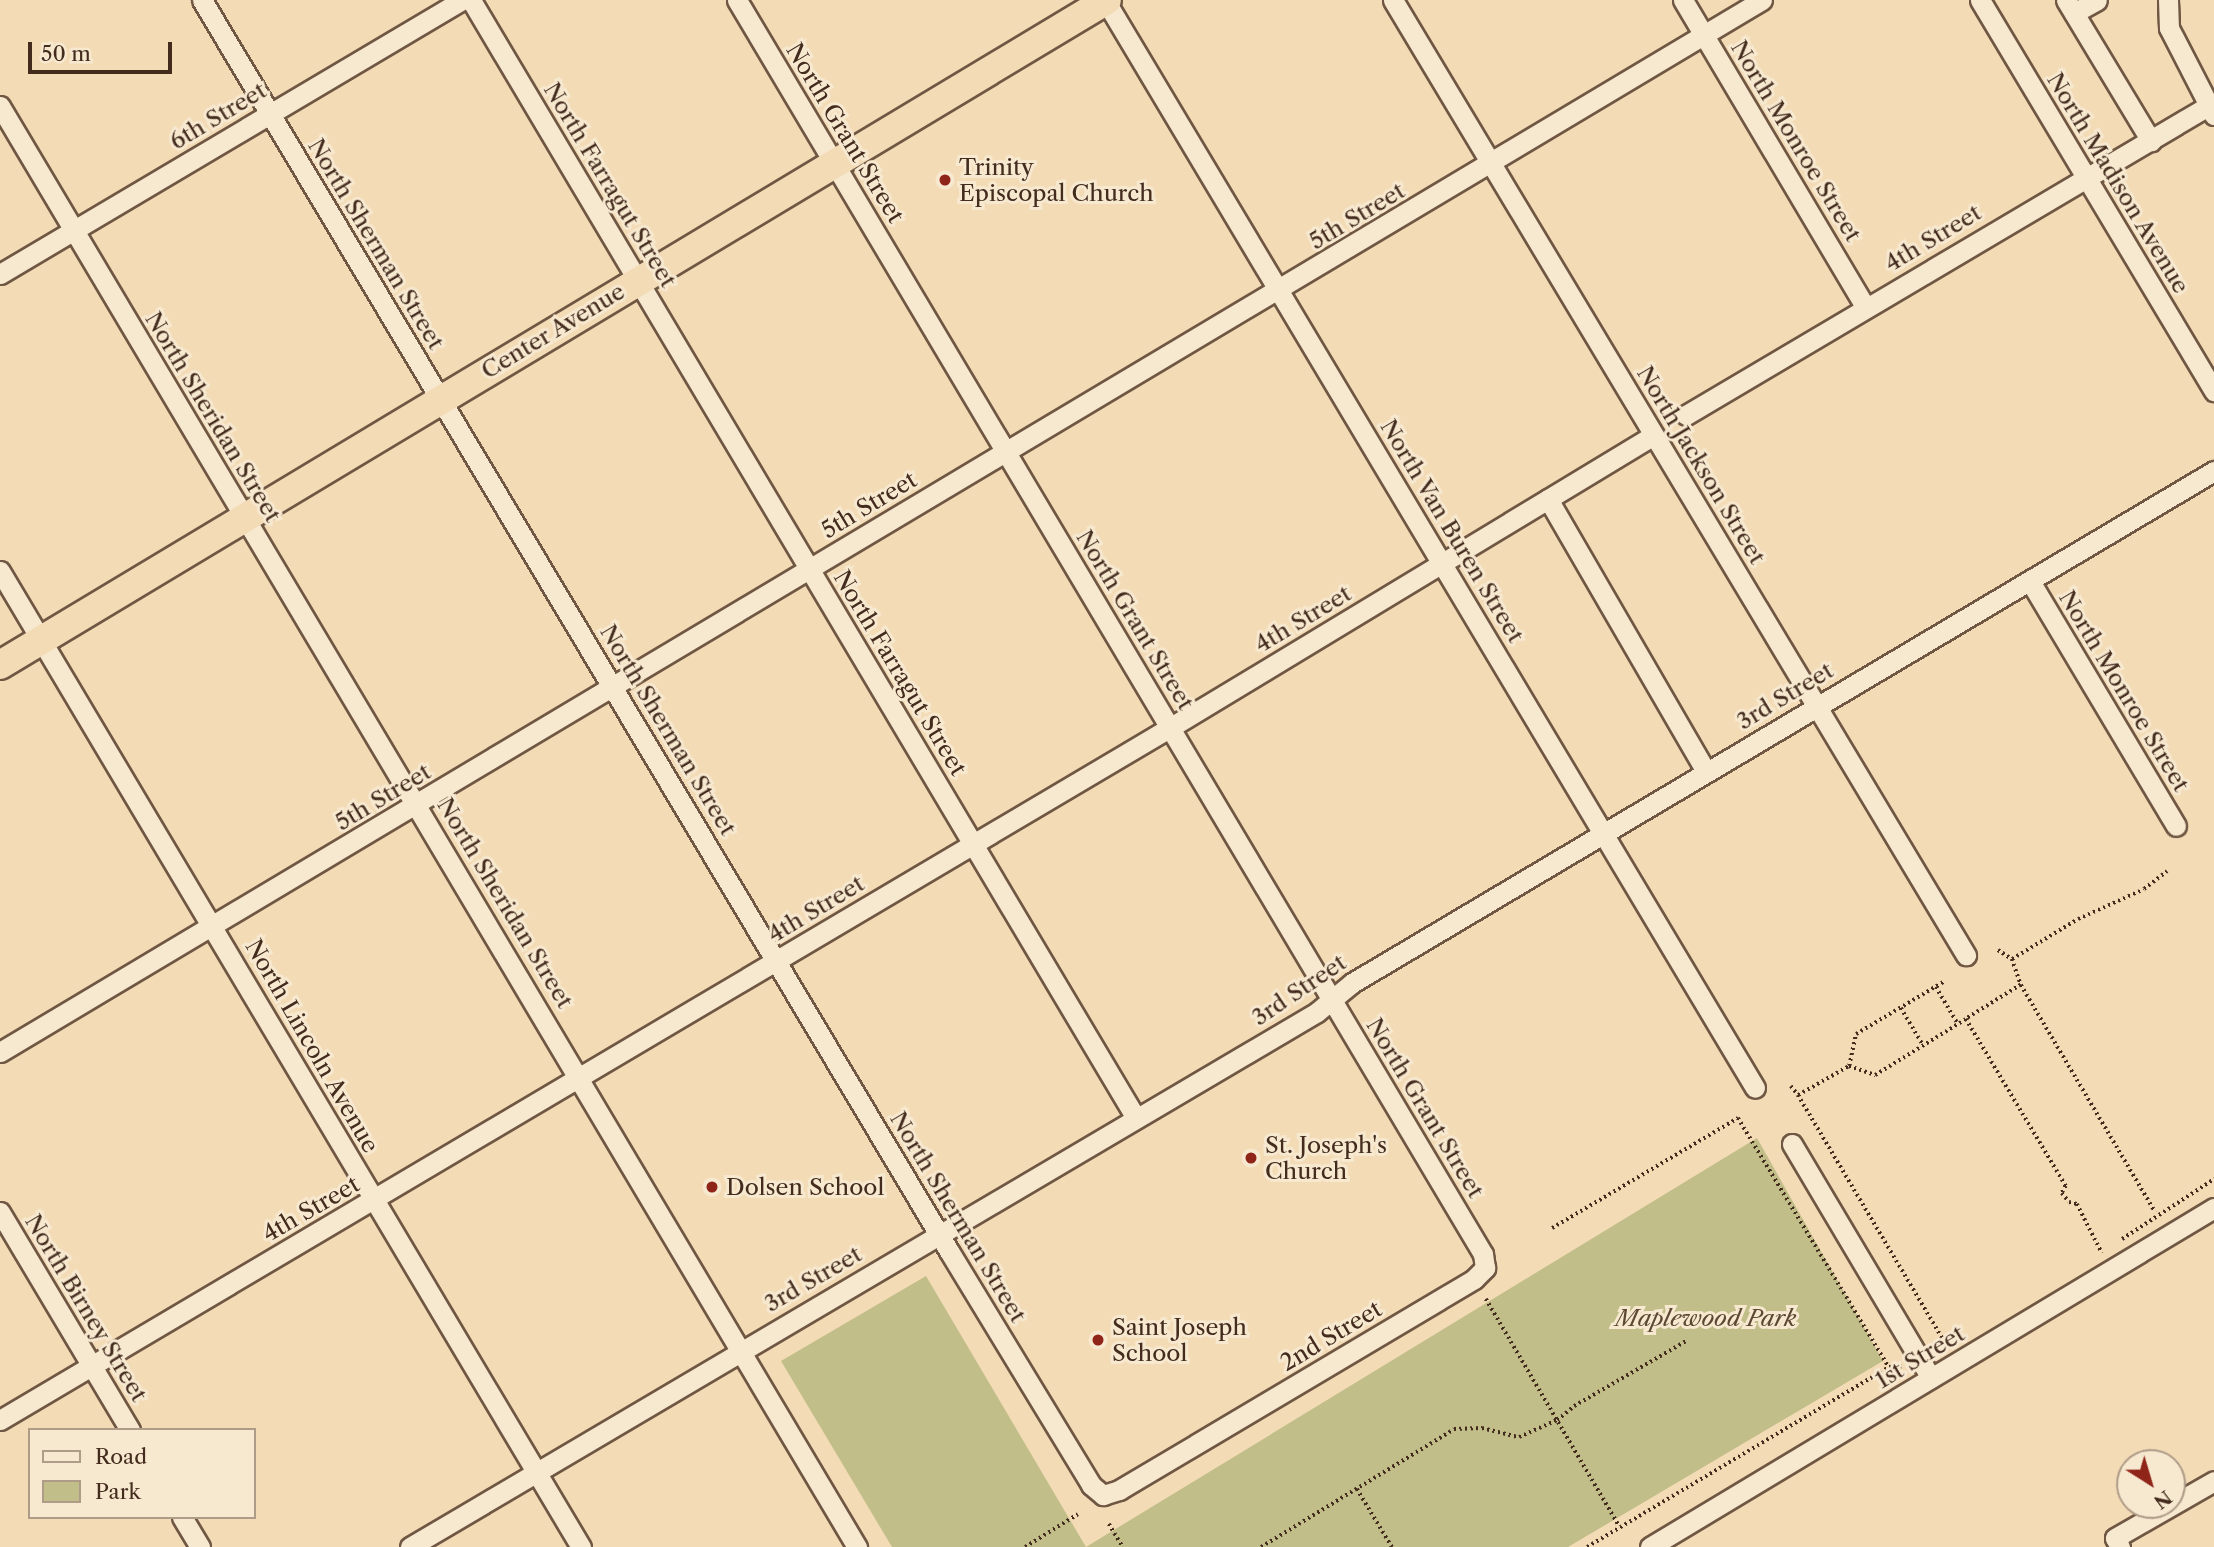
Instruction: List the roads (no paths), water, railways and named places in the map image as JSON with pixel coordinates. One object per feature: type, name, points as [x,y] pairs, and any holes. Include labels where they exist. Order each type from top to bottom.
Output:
[{"type":"highway","name":"Center Avenue","points":[[0,664],[1106,0]]},
{"type":"street","name":"North Sherman Street","points":[[202,0],[940,1237],[1091,1485]]},
{"type":"street","name":"6th Street","points":[[0,274],[462,0]]},
{"type":"street","name":"North Farragut Street","points":[[471,0],[1136,1118]]},
{"type":"street","name":"North Grant Street","points":[[737,0],[1483,1254],[1485,1268]]},
{"type":"street","name":"North Van Buren Street","points":[[1106,0],[1755,1088]]},
{"type":"street","name":"North Jackson Street","points":[[1393,0],[1966,956]]},
{"type":"street","name":"North Monroe Street","points":[[1683,0],[1865,307]]},
{"type":"street","name":"5th Street","points":[[0,1052],[1493,164],[1762,0]]},
{"type":"street","name":"North Madison Avenue","points":[[1980,0],[2214,391]]},
{"type":"street","points":[[2097,0],[2070,7],[2151,141]]},
{"type":"street","points":[[2168,0],[2169,27],[2211,111]]},
{"type":"street","name":"North Sheridan Street","points":[[0,106],[858,1547]]},
{"type":"street","name":"4th Street","points":[[1686,415],[2086,175],[2211,111]]},
{"type":"street","name":"4th Street","points":[[0,1420],[375,1201],[1171,727],[1654,435]]},
{"type":"street","name":"3rd Street","points":[[410,1547],[741,1350],[940,1237],[1317,1012],[1331,998],[1604,833],[2214,471]]},
{"type":"street","points":[[1548,499],[1706,772]]},
{"type":"street","name":"North Lincoln Avenue","points":[[0,570],[581,1547]]},
{"type":"street","name":"North Monroe Street","points":[[2030,581],[2176,826]]},
{"type":"street","points":[[1792,1144],[1931,1378]]},
{"type":"street","name":"1st Street","points":[[1659,1545],[2214,1208]]},
{"type":"street","name":"North Birney Street","points":[[0,1212],[129,1428]]},
{"type":"street","name":"2nd Street","points":[[1091,1485],[1103,1496],[1119,1490],[1474,1279],[1485,1268]]},
{"type":"street","points":[[2120,1547],[2115,1538],[2214,1481]]},
{"type":"street","points":[[183,1519],[200,1547]]},
{"type":"place","name":"Trinity Episcopal Church","points":[[945,180]]},
{"type":"place","name":"St. Joseph's Church","points":[[1251,1158]]},
{"type":"place","name":"Dolsen School","points":[[712,1187]]},
{"type":"place","name":"Saint Joseph School","points":[[1098,1340]]},
{"type":"park label","name":"Maplewood Park","points":[[1706,1318]]}]
